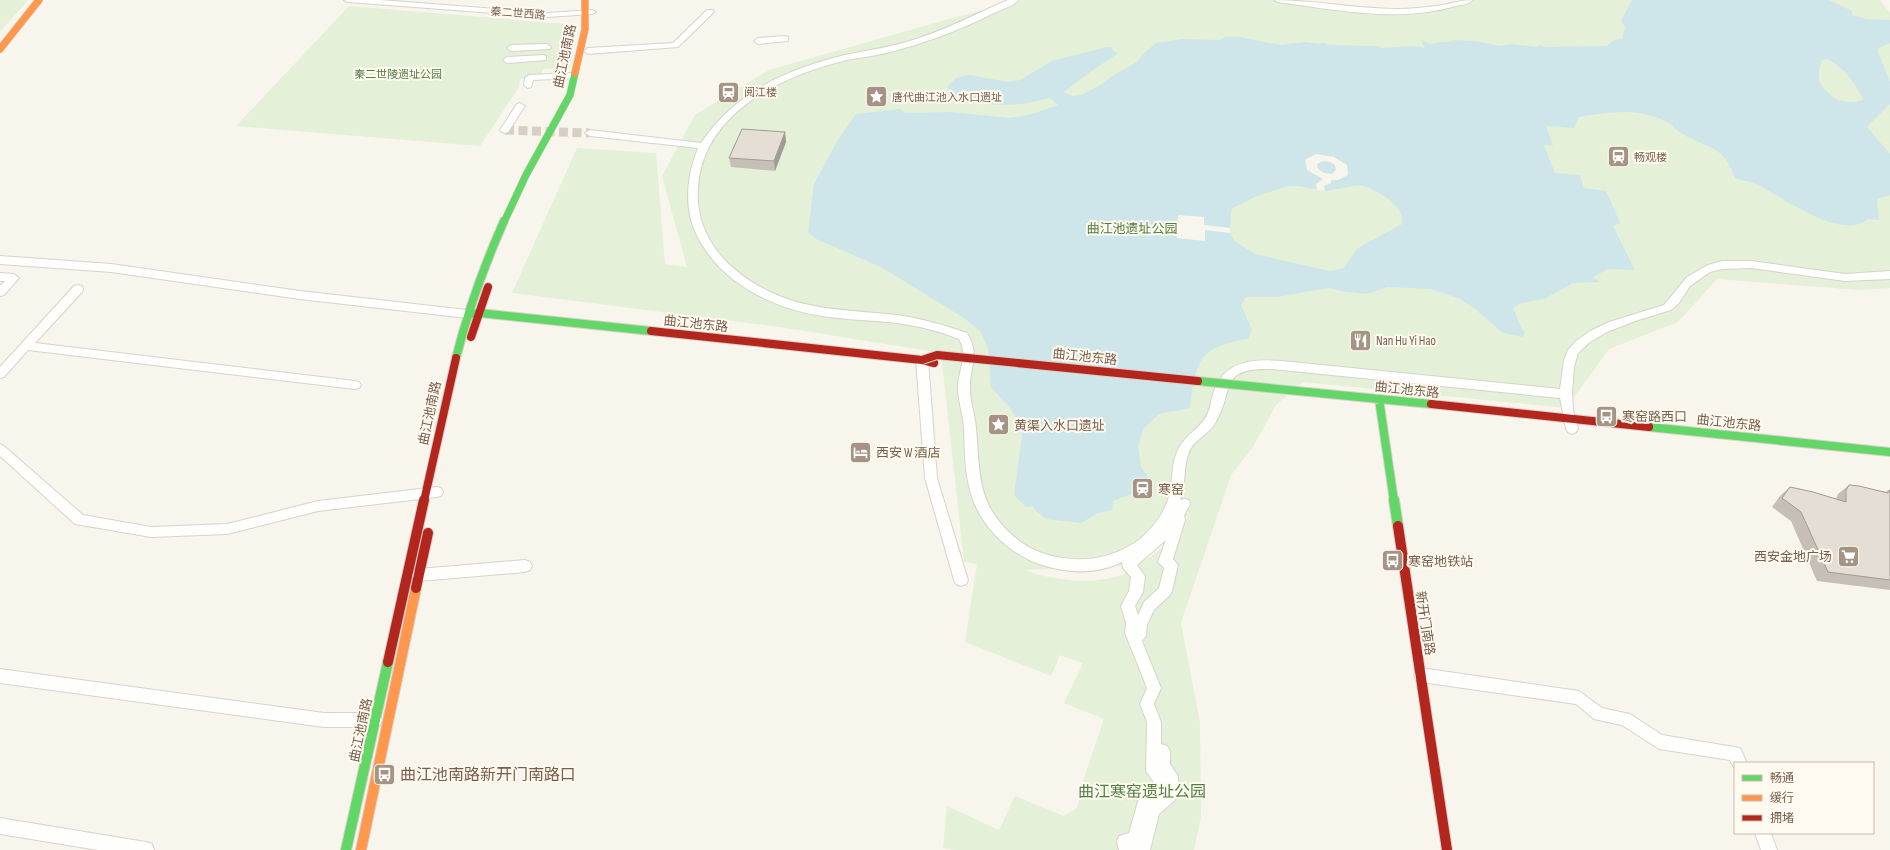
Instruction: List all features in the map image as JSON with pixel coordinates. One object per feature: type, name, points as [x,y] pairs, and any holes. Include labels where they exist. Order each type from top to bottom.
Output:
[{"type":"main road","points":[[0,49],[39,0]]},
{"type":"main road","name":"曲江池南路","points":[[460,383],[473,329],[480,313],[495,261],[535,176],[578,95],[593,28],[585,0]]},
{"type":"main road","name":"曲江池南路","points":[[346,850],[375,720],[434,492],[466,314],[486,261],[526,175],[570,95],[593,0]]},
{"type":"main road","name":"曲江池东路","points":[[466,314],[480,313],[1076,378]]},
{"type":"main road","name":"曲江池东路","points":[[922,360],[937,355],[1379,399],[1571,427],[1890,452]]},
{"type":"main road","points":[[1209,393],[1233,395]]},
{"type":"main road","name":"新开门南路","points":[[1379,399],[1447,850]]},
{"type":"main road","name":"曲江池南路","points":[[361,850],[431,522]]},
{"type":"street","name":"秦二世西路","points":[[348,0],[548,15],[589,12]]},
{"type":"street","points":[[1015,0],[940,34],[892,49],[839,59],[794,74],[744,100],[719,125],[704,146],[696,166],[693,185],[692,209],[699,232],[716,258],[732,274],[750,286],[772,297],[822,312],[880,317],[914,322],[943,328],[963,336],[968,347],[964,388],[968,412],[974,481],[980,505],[996,528],[1020,549],[1044,559],[1080,564],[1108,562],[1130,553],[1154,533],[1168,514],[1178,487],[1181,455],[1184,447],[1211,419],[1225,380],[1239,368],[1256,364],[1282,365],[1565,394]]},
{"type":"street","points":[[1278,0],[1375,10],[1427,9],[1450,6],[1469,0]]},
{"type":"street","points":[[1370,0],[1375,10]]},
{"type":"street","points":[[588,51],[675,45],[710,12]]},
{"type":"street","points":[[758,41],[784,39]]},
{"type":"street","points":[[511,48],[547,47]]},
{"type":"street","points":[[507,60],[544,58]]},
{"type":"street","points":[[554,77],[557,66]]},
{"type":"street","points":[[529,79],[574,76]]},
{"type":"street","points":[[505,130],[520,106]]},
{"type":"street","points":[[590,132],[704,146]]},
{"type":"street","points":[[0,260],[111,268],[300,295],[466,314]]},
{"type":"street","points":[[1571,427],[1565,394],[1570,359],[1574,349],[1584,340],[1623,322],[1664,309],[1675,302],[1684,286],[1703,271],[1721,266],[1745,264],[1839,277],[1861,278],[1890,275]]},
{"type":"street","points":[[0,277],[14,278],[0,292]]},
{"type":"street","points":[[0,374],[78,290]]},
{"type":"street","points":[[27,346],[355,385]]},
{"type":"street","points":[[922,360],[931,478],[960,580]]},
{"type":"street","points":[[0,449],[80,520],[151,532],[227,529],[318,506],[434,492]]},
{"type":"street","points":[[1127,850],[1125,842],[1135,840],[1144,804],[1161,793],[1161,778],[1154,772],[1154,722],[1147,704],[1154,688],[1132,633],[1133,623],[1128,606],[1136,592],[1138,576],[1128,564],[1164,535],[1175,521],[1184,504],[1166,562],[1171,565],[1165,591],[1148,606],[1140,625],[1139,636],[1161,689],[1155,705],[1161,721],[1162,767],[1170,776],[1169,796],[1152,809],[1142,850]]},
{"type":"street","points":[[419,575],[525,566]]},
{"type":"street","points":[[1421,675],[1579,698],[1599,714],[1625,719],[1659,742],[1735,753],[1739,762]]},
{"type":"street","points":[[0,676],[324,720],[375,720]]},
{"type":"street","points":[[0,826],[146,850]]},
{"type":"street","points":[[1763,834],[1769,850]]},
{"type":"green space","points":[[0,0],[28,0],[0,32]]},
{"type":"green space","name":"曲江池遗址公园","points":[[1023,0],[1283,0],[1372,15],[1474,0],[1880,0],[1890,13],[1890,288],[1859,290],[1717,279],[1678,322],[1609,349],[1566,408],[1303,382],[1276,405],[1253,447],[1231,475],[1181,623],[1200,723],[1201,817],[1194,850],[954,850],[943,848],[947,806],[999,830],[1015,796],[1064,816],[1077,808],[1084,778],[1104,719],[1064,703],[1083,663],[1060,655],[1051,676],[965,642],[977,564],[964,562],[941,353],[780,327],[512,293],[577,148],[656,153],[665,264],[687,267],[662,176],[695,115],[769,70],[949,19]],"holes":[[[1190,513],[1179,535],[1143,562]],[[1139,565],[1128,572],[1114,577],[1083,581],[1051,578],[1024,570]]]},
{"type":"green space","name":"秦二世陵遗址公园","points":[[349,6],[578,25],[570,68],[543,69],[540,78],[520,79],[519,87],[480,146],[236,126]]},
{"type":"water","points":[[1632,0],[1829,0],[1852,11],[1852,15],[1866,19],[1890,20],[1890,43],[1877,49],[1890,82],[1890,104],[1867,127],[1890,154],[1890,195],[1877,199],[1879,220],[1868,219],[1857,225],[1843,225],[1828,222],[1812,215],[1755,184],[1735,178],[1730,166],[1719,152],[1687,137],[1667,122],[1649,115],[1632,112],[1605,113],[1579,117],[1574,128],[1546,126],[1553,146],[1544,145],[1555,173],[1580,175],[1584,188],[1606,191],[1620,223],[1613,226],[1635,270],[1608,269],[1593,277],[1600,282],[1573,283],[1544,299],[1521,303],[1513,308],[1522,329],[1525,332],[1522,337],[1503,333],[1475,309],[1460,299],[1431,289],[1387,287],[1367,294],[1329,288],[1277,297],[1246,297],[1241,305],[1252,330],[1248,339],[1231,342],[1209,352],[1202,359],[1194,379],[1190,408],[1159,414],[1144,428],[1138,446],[1141,467],[1148,476],[1143,486],[1129,495],[1113,501],[1112,510],[1098,513],[1081,523],[1046,519],[1035,510],[1033,506],[1026,507],[1014,495],[1023,429],[1010,408],[991,387],[988,349],[981,332],[964,318],[881,267],[816,239],[808,232],[814,184],[839,138],[856,114],[900,109],[905,113],[951,112],[1010,118],[1032,114],[1058,105],[1050,98],[1011,105],[970,101],[953,93],[947,87],[956,78],[969,75],[1008,82],[1020,80],[1052,61],[1106,47],[1111,47],[1114,52],[1117,52],[1117,54],[1064,92],[1073,96],[1082,95],[1137,62],[1142,55],[1156,43],[1182,39],[1219,40],[1225,37],[1240,37],[1280,45],[1305,42],[1318,44],[1324,43],[1330,45],[1377,46],[1382,48],[1416,46],[1425,48],[1421,40],[1431,44],[1451,42],[1453,40],[1475,41],[1501,46],[1509,44],[1538,47],[1539,45],[1545,47],[1607,46],[1614,40],[1622,39],[1625,27],[1621,21]],"holes":[[[1827,59],[1849,76],[1857,87],[1863,100],[1857,102],[1838,100],[1823,88],[1819,79],[1819,71],[1822,60]],[[1359,185],[1388,198],[1399,210],[1402,217],[1402,224],[1357,249],[1344,268],[1330,271],[1255,254],[1236,242],[1230,233],[1231,212],[1233,208],[1255,197],[1288,186],[1298,186],[1325,191]]]},
{"type":"pier","points":[[1316,154],[1334,157],[1347,165],[1348,175],[1338,180],[1331,180],[1331,183],[1324,186],[1325,191],[1317,190],[1316,184],[1323,179],[1307,170],[1305,160]],"holes":[[[1323,161],[1330,162],[1335,165],[1336,170],[1332,174],[1324,173],[1318,169],[1317,164]]]},
{"type":"pier","points":[[1178,215],[1204,217],[1204,225],[1230,228],[1230,233],[1205,230],[1205,241],[1177,238]]},
{"type":"building","points":[[742,129],[785,132],[774,161],[729,158]]},
{"type":"building","name":"西安金地广场","points":[[1849,485],[1888,493],[1890,490],[1890,580],[1828,572],[1801,512],[1782,498],[1790,487],[1846,502],[1846,490]]},
{"type":"tunnel","points":[[505,130],[590,133]]},
{"type":"traffic: fast","points":[[456,358],[467,314],[486,261],[526,175],[570,95],[575,73]]},
{"type":"traffic: fast","points":[[470,314],[480,313],[651,331]]},
{"type":"traffic: fast","points":[[1198,381],[1379,399]]},
{"type":"traffic: fast","points":[[1398,526],[1379,399],[1431,404]]},
{"type":"traffic: fast","points":[[1649,427],[1890,452]]},
{"type":"traffic: fast","points":[[346,850],[388,662]]},
{"type":"traffic: slow","points":[[0,49],[39,0]]},
{"type":"traffic: slow","points":[[575,73],[585,29],[585,0]]},
{"type":"traffic: slow","points":[[361,850],[416,588]]},
{"type":"traffic: jam","points":[[471,337],[488,287]]},
{"type":"traffic: jam","points":[[651,331],[922,360],[934,363]]},
{"type":"traffic: jam","points":[[922,360],[937,355],[1198,381]]},
{"type":"traffic: jam","points":[[388,662],[456,358]]},
{"type":"traffic: jam","points":[[1431,404],[1649,427]]},
{"type":"traffic: jam","points":[[1398,526],[1447,850]]},
{"type":"traffic: jam","points":[[416,588],[428,533]]},
{"type":"place","name":"阅江楼","points":[[729,92]]},
{"type":"place","name":"唐代曲江池入水口遗址","points":[[877,97]]},
{"type":"place","name":"畅观楼","points":[[1619,157]]},
{"type":"place","name":"Nan Hu Yi Hao","points":[[1361,340]]},
{"type":"place","name":"寒窑路西口","points":[[1606,416]]},
{"type":"place","name":"黄渠入水口遗址","points":[[998,425]]},
{"type":"place","name":"西安 W 酒店","points":[[861,452]]},
{"type":"place","name":"寒窑","points":[[1142,489]]},
{"type":"place","name":"西安金地广场","points":[[1848,556]]},
{"type":"place","name":"寒窑地铁站","points":[[1392,561]]},
{"type":"place","name":"曲江池南路新开门南路口","points":[[385,774]]},
{"type":"park label","name":"曲江寒窑遗址公园","points":[[1142,791]]}]
